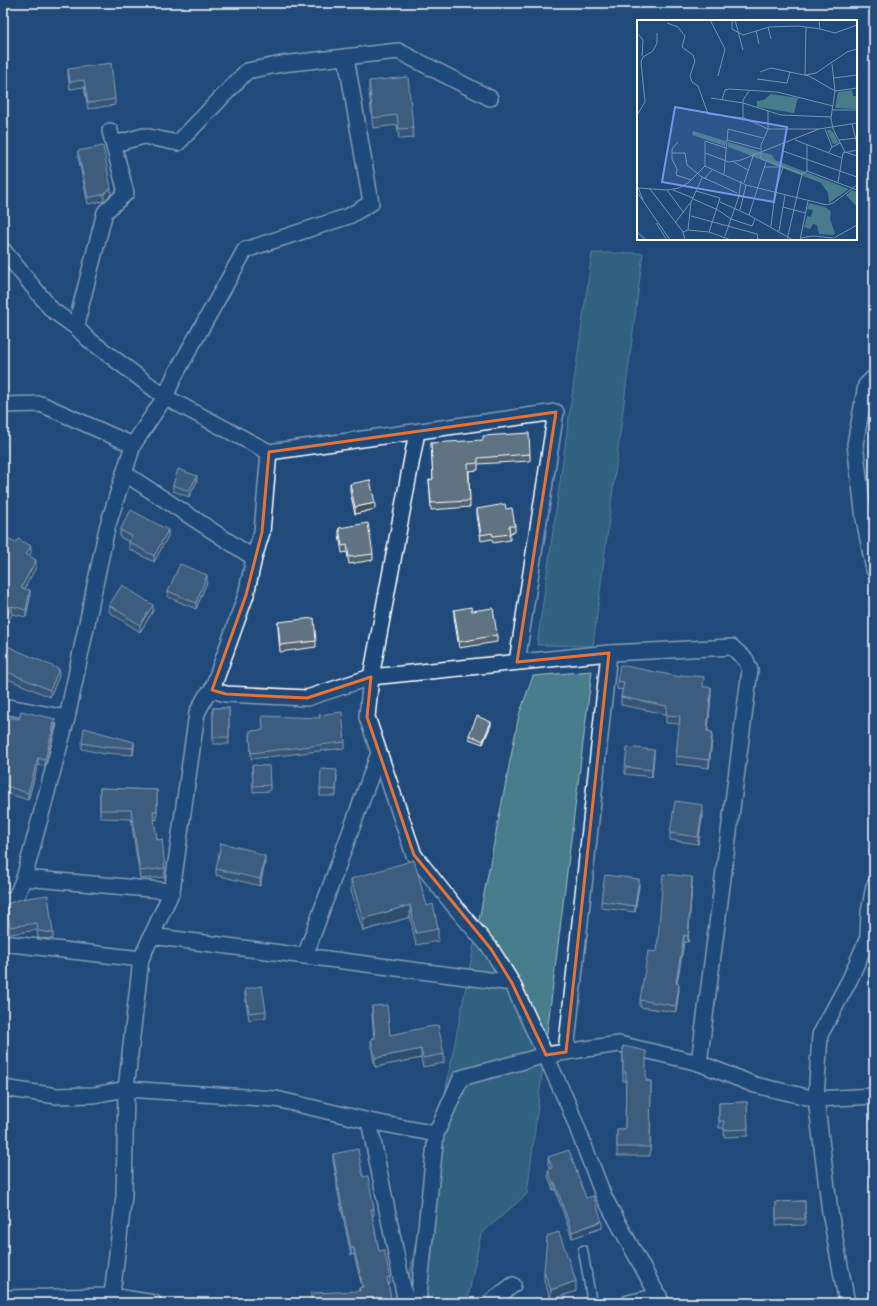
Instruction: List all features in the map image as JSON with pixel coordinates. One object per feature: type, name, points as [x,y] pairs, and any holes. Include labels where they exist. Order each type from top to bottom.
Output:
[{"type":"street","points":[[77,328],[80,309],[105,212],[126,194],[112,138],[144,136],[178,143],[247,71],[282,64],[398,51],[490,98]]},
{"type":"street","points":[[3,902],[15,899],[24,878],[67,718],[107,528],[133,445],[165,397],[175,375],[245,250],[349,216],[371,203],[346,57]]},
{"type":"street","points":[[3,250],[52,310],[77,328],[88,339],[165,397],[269,452],[556,412],[517,662]]},
{"type":"street","points":[[874,377],[866,385],[855,444],[864,518],[874,570]]},
{"type":"street","points":[[3,405],[41,404],[133,445]]},
{"type":"street","points":[[417,432],[371,677],[367,717],[414,855],[454,907],[491,949],[512,983],[568,1104],[604,1197],[660,1299],[628,1303]]},
{"type":"street","points":[[111,1300],[124,1196],[126,1089],[141,959],[172,891],[197,713],[206,696],[212,690],[246,595],[254,558],[262,532],[269,452]]},
{"type":"street","points":[[124,473],[254,558]]},
{"type":"street","points":[[212,690],[226,694],[307,698],[371,677],[609,653],[732,647],[746,660],[750,670],[699,1063]]},
{"type":"street","points":[[566,1052],[609,653]]},
{"type":"street","points":[[3,706],[67,718]]},
{"type":"street","points":[[305,956],[379,753]]},
{"type":"street","points":[[24,878],[172,891]]},
{"type":"street","points":[[847,1303],[830,1212],[816,1099],[820,1035],[850,979],[868,937],[869,912],[874,886]]},
{"type":"street","points":[[151,936],[512,983]]},
{"type":"street","points":[[3,943],[141,959]]},
{"type":"street","points":[[418,1303],[436,1134],[461,1078],[546,1054],[619,1044],[699,1063],[755,1085],[816,1099],[874,1096]]},
{"type":"street","points":[[3,1088],[57,1096],[94,1096],[126,1089],[276,1099],[369,1121],[436,1134]]},
{"type":"street","points":[[369,1121],[406,1303]]},
{"type":"street","points":[[489,1303],[513,1285]]},
{"type":"street","points":[[3,1298],[111,1300],[154,1303]]},
{"type":"lane","points":[[583,1250],[592,1303]]},
{"type":"highlighted area","points":[[556,412],[517,662],[609,653],[566,1052],[546,1055],[512,983],[491,949],[414,855],[367,717],[371,677],[307,698],[226,694],[212,690],[246,595],[262,532],[269,452]]},
{"type":"green space","points":[[592,253],[643,253],[593,646],[537,645]]},
{"type":"green space","points":[[592,671],[527,1194],[481,1234],[467,1303],[404,1303],[519,715],[533,676]]},
{"type":"building","points":[[111,63],[115,99],[88,103],[84,80],[70,82],[68,69]]},
{"type":"building","points":[[408,77],[413,128],[399,129],[397,115],[373,118],[369,81]]},
{"type":"building","points":[[103,146],[111,188],[104,194],[88,198],[78,151]]},
{"type":"building","points":[[529,433],[530,454],[478,458],[478,463],[468,464],[470,501],[431,503],[429,480],[433,479],[431,443],[483,440],[483,436]]},
{"type":"building","points":[[3,442],[5,442],[3,455]]},
{"type":"building","points":[[178,469],[197,476],[189,491],[173,485]]},
{"type":"building","points":[[370,480],[375,503],[355,507],[350,484]]},
{"type":"building","points":[[505,504],[506,509],[512,508],[515,526],[509,526],[510,534],[493,536],[492,533],[481,535],[477,509]]},
{"type":"building","points":[[131,510],[168,530],[154,556],[129,542],[132,536],[120,530]]},
{"type":"building","points":[[368,523],[373,554],[349,557],[347,545],[342,546],[339,528]]},
{"type":"building","points":[[3,536],[15,543],[18,539],[31,546],[26,554],[36,560],[21,588],[30,590],[26,610],[12,606],[3,625]]},
{"type":"building","points":[[180,564],[207,575],[196,603],[168,591]]},
{"type":"building","points":[[122,585],[153,605],[140,625],[109,605]]},
{"type":"building","points":[[471,607],[472,611],[493,608],[497,635],[459,642],[454,610]]},
{"type":"building","points":[[314,618],[316,641],[280,645],[278,622]]},
{"type":"building","points":[[3,641],[6,642],[5,645],[59,669],[50,690],[3,670]]},
{"type":"building","points":[[620,665],[681,677],[681,675],[704,677],[703,687],[711,687],[707,731],[712,732],[709,760],[676,756],[680,716],[666,715],[667,706],[621,697],[624,682],[617,681]]},
{"type":"building","points":[[213,708],[229,708],[229,737],[213,737]]},
{"type":"building","points":[[21,711],[55,719],[45,760],[38,758],[28,793],[3,785],[3,717],[19,719]]},
{"type":"building","points":[[342,712],[345,742],[251,753],[250,731],[263,730],[262,716],[320,718],[319,715]]},
{"type":"building","points":[[477,716],[491,722],[483,741],[469,735]]},
{"type":"building","points":[[84,728],[134,742],[133,748],[105,747],[82,743]]},
{"type":"building","points":[[627,747],[654,750],[652,770],[625,767]]},
{"type":"building","points":[[252,765],[269,766],[270,785],[253,786]]},
{"type":"building","points":[[321,769],[337,770],[336,790],[320,789]]},
{"type":"building","points":[[100,788],[157,790],[157,811],[153,811],[157,840],[162,839],[165,868],[140,871],[131,810],[100,810]]},
{"type":"building","points":[[675,801],[703,805],[698,837],[670,833]]},
{"type":"building","points":[[221,843],[254,851],[254,853],[265,856],[260,879],[216,869]]},
{"type":"building","points":[[414,860],[427,906],[433,904],[438,929],[416,933],[410,905],[363,919],[351,879]]},
{"type":"building","points":[[663,874],[692,877],[688,936],[684,935],[676,983],[679,984],[676,1006],[640,1000],[648,951],[657,952]]},
{"type":"building","points":[[605,875],[639,879],[635,906],[601,901]]},
{"type":"building","points":[[48,895],[53,933],[38,931],[37,923],[10,927],[7,904],[21,899]]},
{"type":"building","points":[[262,986],[266,1011],[249,1013],[245,989]]},
{"type":"building","points":[[387,1005],[390,1035],[438,1025],[444,1054],[423,1058],[421,1049],[375,1058],[371,1039],[375,1038],[372,1006]]},
{"type":"building","points":[[623,1046],[646,1051],[646,1081],[651,1081],[650,1147],[617,1147],[617,1129],[625,1129],[626,1072],[623,1072]]},
{"type":"building","points":[[747,1102],[748,1129],[724,1130],[724,1121],[719,1121],[719,1103]]},
{"type":"building","points":[[358,1149],[363,1177],[368,1176],[374,1209],[371,1209],[379,1251],[384,1250],[390,1277],[387,1278],[392,1303],[311,1303],[311,1293],[360,1291],[359,1288],[363,1287],[354,1248],[351,1248],[337,1182],[333,1154]]},
{"type":"building","points":[[569,1150],[586,1198],[593,1196],[602,1221],[572,1232],[555,1183],[553,1183],[548,1170],[552,1168],[548,1157]]},
{"type":"building","points":[[805,1201],[805,1219],[776,1219],[776,1202]]},
{"type":"building","points":[[559,1232],[576,1281],[551,1290],[544,1271],[547,1236]]}]
